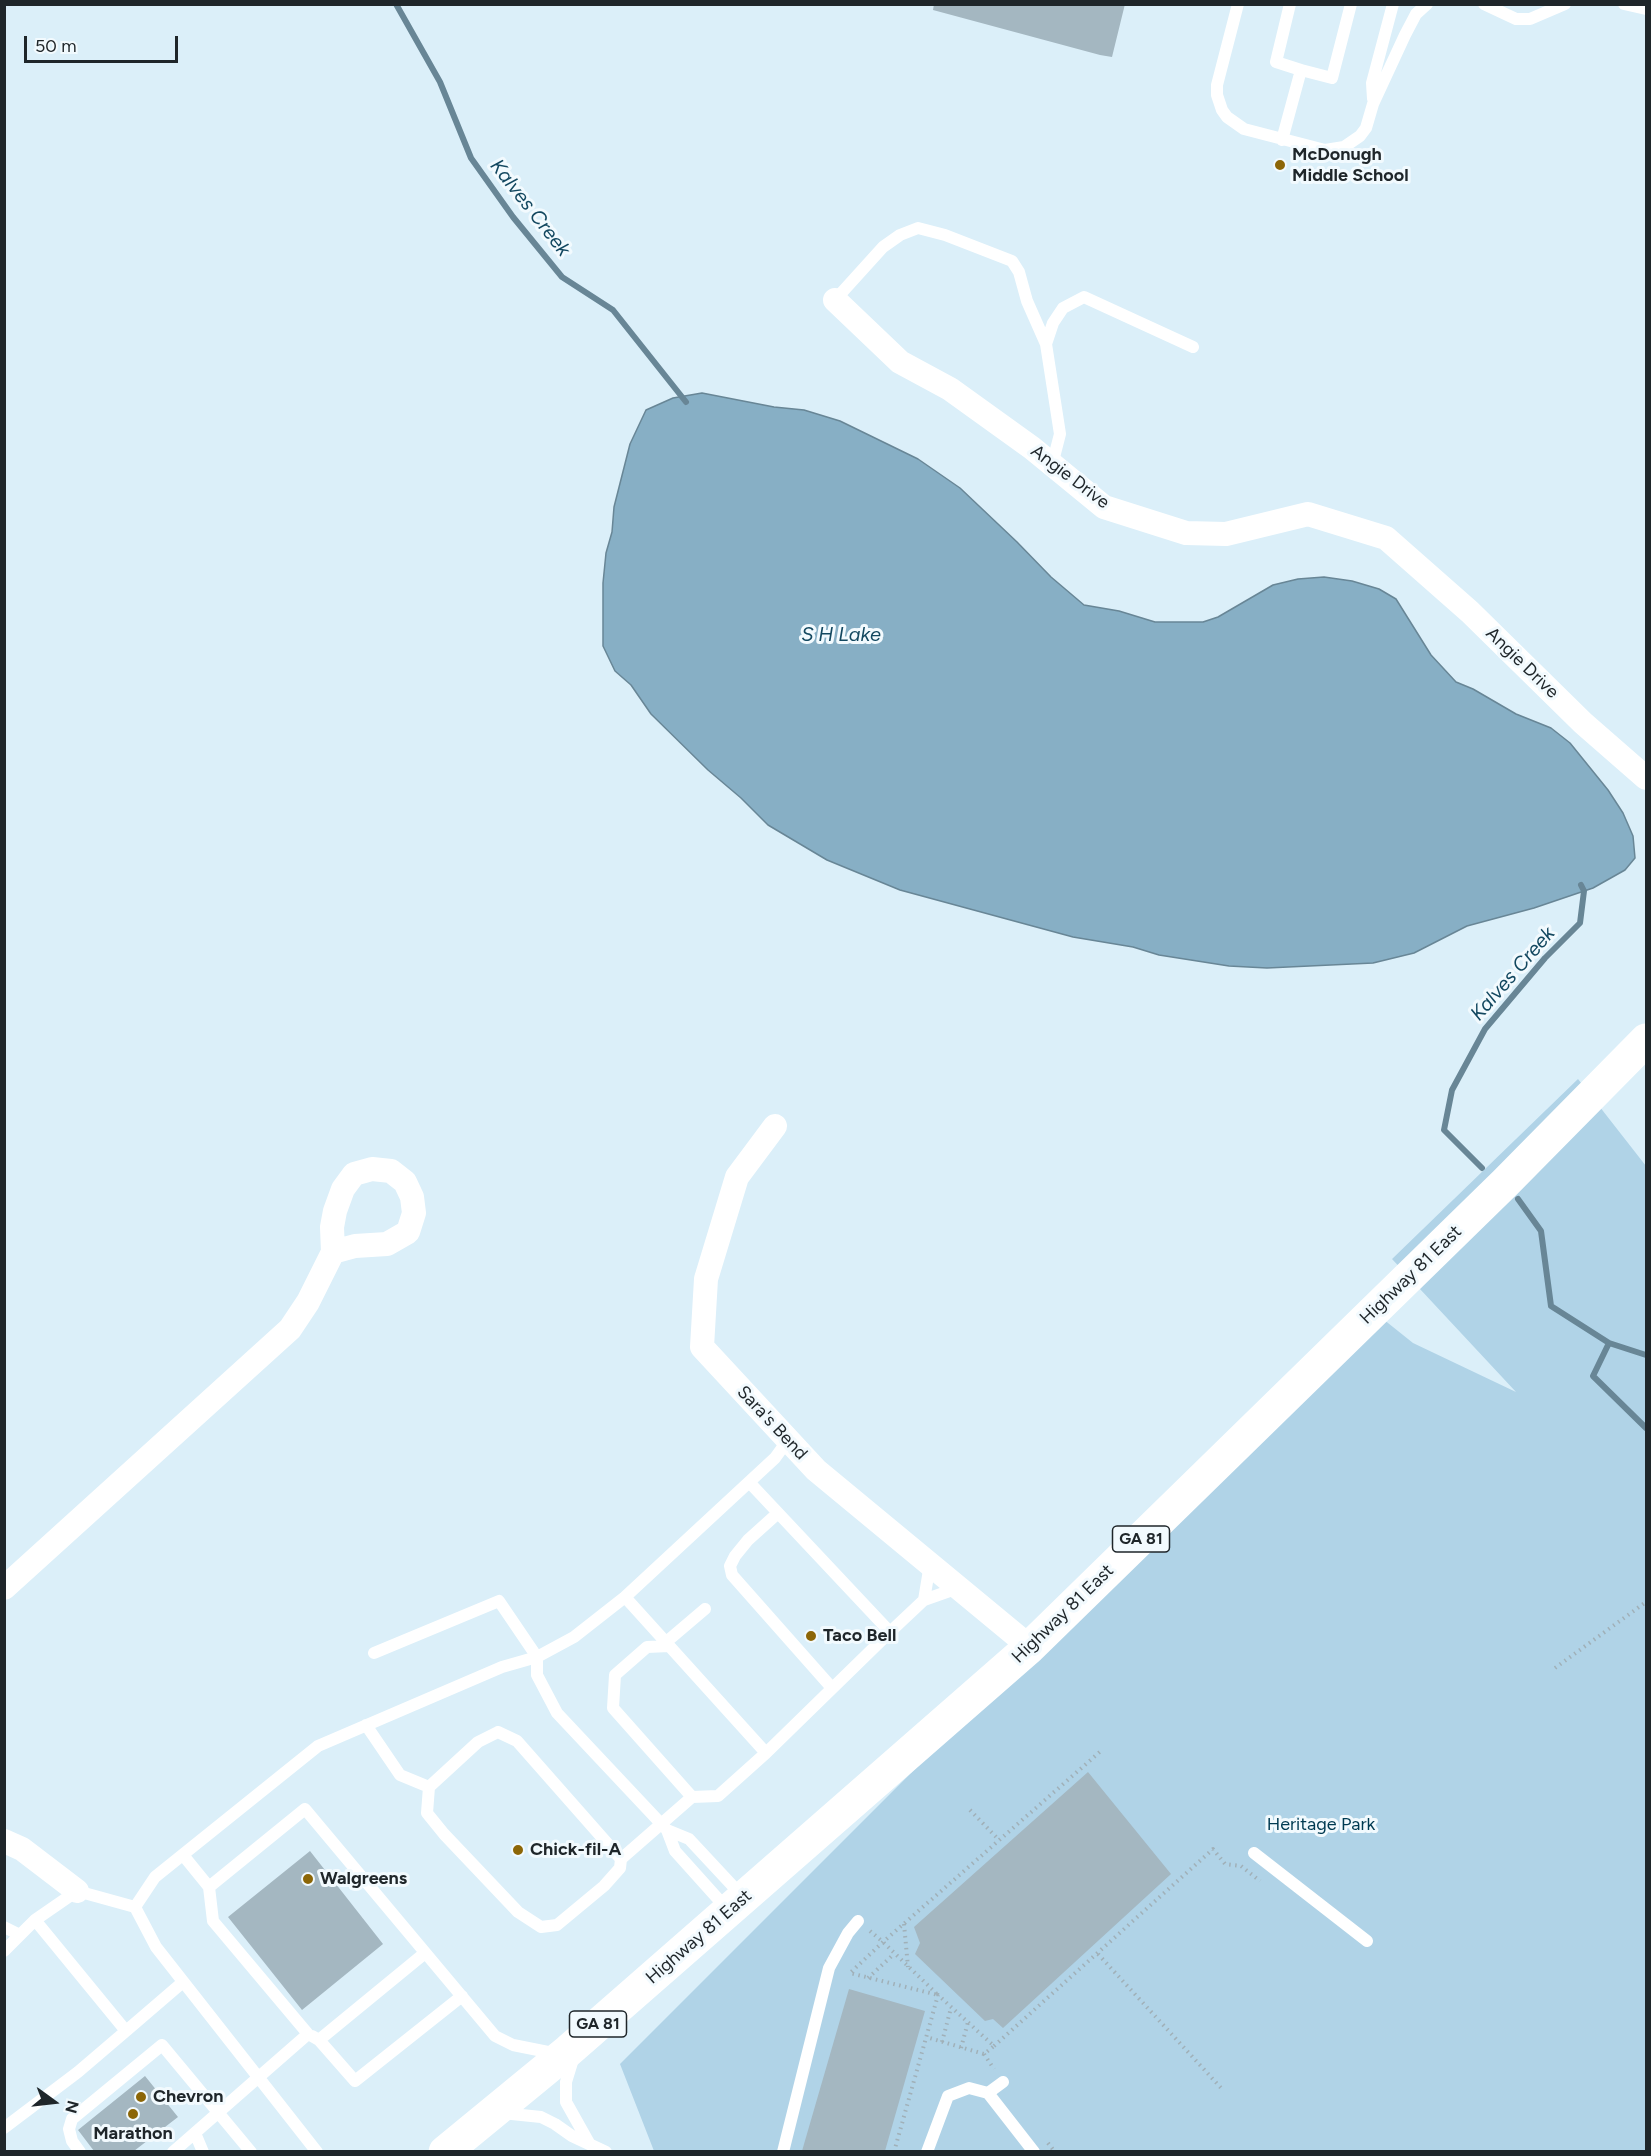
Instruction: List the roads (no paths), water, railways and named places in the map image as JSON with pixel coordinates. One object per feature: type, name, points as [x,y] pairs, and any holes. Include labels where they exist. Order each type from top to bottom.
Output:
[{"type":"main road","name":"Highway 81 East","points":[[445,2151],[571,2048],[1030,1647],[1513,1175],[1647,1040]]},
{"type":"street","name":"Angie Drive","points":[[835,300],[900,362],[950,389],[1104,507],[1186,533],[1226,534],[1308,514],[1386,538],[1470,612],[1583,723],[1647,778]]},
{"type":"street","name":"Sara's Bend","points":[[776,1126],[737,1177],[706,1279],[702,1347],[816,1470],[1030,1647]]},
{"type":"street","points":[[4,1588],[290,1329],[308,1302],[333,1252]]},
{"type":"street","points":[[4,1840],[22,1850],[77,1891]]},
{"type":"lane","points":[[1238,4],[1217,85],[1219,103],[1227,117],[1244,129],[1325,150],[1353,143],[1366,128],[1373,104],[1416,14],[1427,4]]},
{"type":"lane","points":[[1290,4],[1276,62],[1332,78],[1351,4]]},
{"type":"lane","points":[[1373,104],[1372,83],[1393,4]]},
{"type":"lane","points":[[1484,4],[1516,19],[1530,18],[1565,4]]},
{"type":"lane","points":[[1624,4],[1647,9]]},
{"type":"lane","points":[[1282,140],[1301,70]]},
{"type":"lane","points":[[835,300],[883,247],[900,234],[918,228],[945,235],[1012,261],[1046,344],[1060,434],[1052,465]]},
{"type":"lane","points":[[1046,344],[1053,323],[1063,308],[1084,297],[1193,347]]},
{"type":"lane","points":[[135,1907],[155,1877],[318,1746],[502,1667],[537,1657],[574,1636],[625,1597],[775,1458],[788,1440]]},
{"type":"lane","points":[[749,1482],[890,1632]]},
{"type":"lane","points":[[778,1513],[748,1540],[735,1556],[730,1566],[732,1575],[832,1688]]},
{"type":"lane","points":[[924,1599],[930,1564]]},
{"type":"lane","points":[[621,1859],[664,1828],[693,1797],[718,1796],[924,1599],[958,1588]]},
{"type":"lane","points":[[625,1597],[765,1753]]},
{"type":"lane","points":[[374,1653],[499,1601],[537,1657],[537,1676],[558,1713],[664,1828],[675,1851],[736,1904]]},
{"type":"lane","points":[[693,1797],[613,1708],[615,1675],[647,1647],[667,1645],[705,1609]]},
{"type":"lane","points":[[366,1725],[400,1775],[429,1787]]},
{"type":"lane","points":[[498,1732],[517,1741],[621,1859],[620,1868],[604,1886],[557,1925],[542,1927],[518,1912],[427,1813],[429,1787],[478,1742],[498,1732]]},
{"type":"lane","points":[[209,1887],[304,1809],[495,2036],[513,2045],[571,2048],[566,2082],[566,2102],[585,2147]]},
{"type":"lane","points":[[664,1828],[689,1839],[736,1904]]},
{"type":"lane","points":[[1254,1853],[1367,1941]]},
{"type":"lane","points":[[183,1855],[209,1887],[213,1921],[313,2037],[355,2081],[462,1996]]},
{"type":"lane","points":[[4,1951],[35,1920],[77,1891],[135,1907],[156,1947],[317,2151]]},
{"type":"lane","points":[[35,1920],[126,2031]]},
{"type":"lane","points":[[783,2151],[829,1968],[848,1933],[858,1921]]},
{"type":"lane","points":[[4,1927],[20,1935]]},
{"type":"lane","points":[[173,2151],[258,2077],[425,1953]]},
{"type":"lane","points":[[4,2128],[78,2072],[183,1982]]},
{"type":"lane","points":[[80,2151],[72,2141],[69,2129],[72,2119],[162,2045],[251,2151]]},
{"type":"lane","points":[[988,2093],[1003,2082]]},
{"type":"lane","points":[[927,2151],[948,2096],[969,2088],[988,2093],[1034,2151]]},
{"type":"lane","points":[[494,2111],[541,2117],[555,2124],[585,2147],[606,2151]]},
{"type":"lane","points":[[195,2133],[203,2151]]},
{"type":"water","name":"S H Lake","points":[[702,393],[774,407],[804,410],[840,421],[918,459],[960,488],[1051,577],[1084,605],[1119,611],[1155,622],[1203,622],[1218,617],[1273,585],[1298,579],[1324,577],[1352,581],[1379,589],[1396,599],[1431,655],[1456,682],[1473,689],[1516,714],[1551,728],[1570,743],[1608,790],[1623,813],[1633,836],[1635,858],[1625,870],[1593,888],[1534,908],[1467,926],[1414,953],[1373,963],[1267,968],[1229,966],[1159,955],[1133,947],[1073,937],[900,890],[827,860],[768,825],[708,770],[651,714],[631,685],[615,671],[603,646],[603,583],[606,553],[612,532],[614,507],[630,444],[646,410],[673,398]]},
{"type":"waterway","name":"Kalves Creek","points":[[396,4],[440,82],[471,158],[513,217],[562,277],[613,310],[686,402]]},
{"type":"waterway","name":"Kalves Creek","points":[[1482,1168],[1444,1130],[1452,1090],[1485,1029],[1545,958],[1580,923],[1584,891],[1581,885]]},
{"type":"waterway","name":"Kalves Creek","points":[[1518,1199],[1541,1231],[1551,1306],[1609,1343],[1646,1355]]},
{"type":"waterway","name":"Kalves Creek","points":[[1609,1343],[1593,1376],[1646,1428]]},
{"type":"place","name":"McDonugh Middle School","points":[[1280,165]]},
{"type":"place","name":"Taco Bell","points":[[811,1636]]},
{"type":"place","name":"Chick-fil-A","points":[[518,1850]]},
{"type":"place","name":"Walgreens","points":[[308,1879]]},
{"type":"place","name":"Chevron","points":[[141,2097]]},
{"type":"place","name":"Marathon","points":[[133,2114]]},
{"type":"park label","name":"Heritage Park","points":[[1321,1825]]}]
